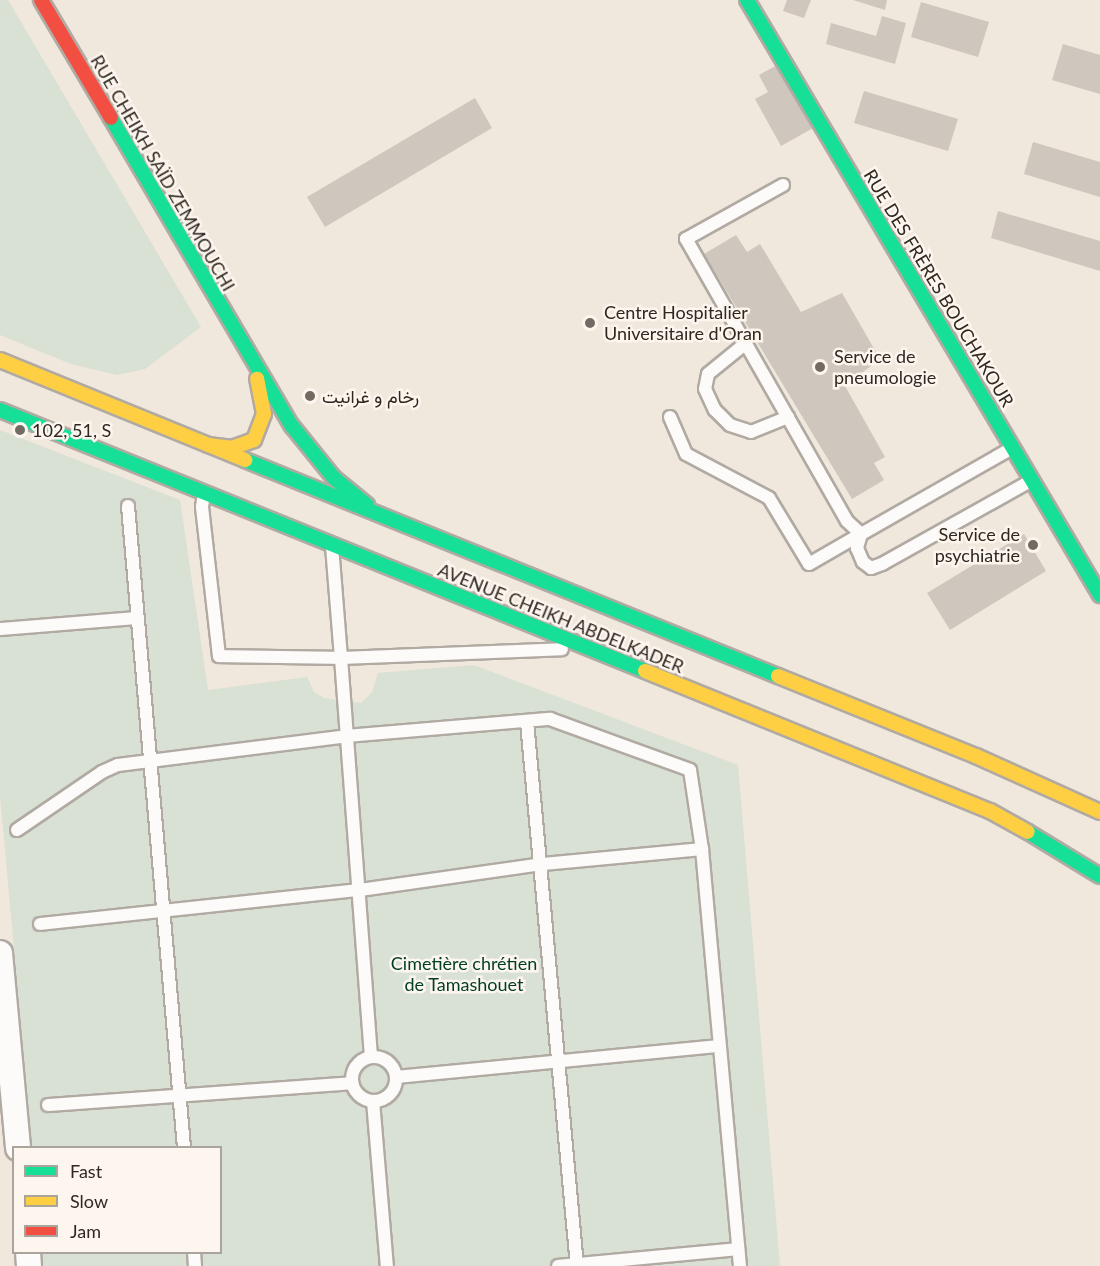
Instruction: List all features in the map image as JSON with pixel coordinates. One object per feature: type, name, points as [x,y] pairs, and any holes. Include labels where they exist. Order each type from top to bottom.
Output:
[{"type":"main road","name":"RUE CHEIKH SAÏD ZEMMOUCHI","points":[[41,0],[254,366]]},
{"type":"main road","name":"RUE DES FRÈRES BOUCHAKOUR","points":[[747,0],[1100,594]]},
{"type":"main road","name":"AVENUE CHEIKH ABDELKADER","points":[[0,360],[208,445],[345,506],[383,515],[976,756],[1100,812]]},
{"type":"main road","points":[[208,445],[245,446],[262,429],[264,414],[254,366]]},
{"type":"main road","points":[[254,366],[315,457],[352,495],[383,515]]},
{"type":"main road","name":"AVENUE CHEIKH ABDELKADER","points":[[0,410],[204,493],[334,539],[601,654],[990,812],[1056,847],[1100,876]]},
{"type":"street","points":[[0,952],[2,996],[18,1146]]},
{"type":"lane","points":[[783,184],[686,239],[847,521],[861,534]]},
{"type":"lane","points":[[746,344],[708,374],[705,389],[715,410],[730,425],[751,432],[788,417]]},
{"type":"lane","points":[[670,417],[686,454],[769,498],[809,564],[1013,448]]},
{"type":"lane","points":[[861,534],[858,548],[863,562],[871,568],[1032,480]]},
{"type":"lane","points":[[204,493],[202,507],[219,656],[340,658],[549,649],[601,654]]},
{"type":"lane","points":[[128,506],[184,1146]]},
{"type":"lane","points":[[334,539],[340,658],[360,890],[370,1057]]},
{"type":"lane","points":[[0,629],[137,618]]},
{"type":"lane","points":[[17,830],[102,772],[150,760],[346,736],[550,719],[690,770],[702,849],[740,1266]]},
{"type":"lane","points":[[527,722],[543,864],[577,1265]]},
{"type":"lane","points":[[40,924],[164,913],[360,890],[543,864],[702,849]]},
{"type":"lane","points":[[396,1077],[720,1046]]},
{"type":"lane","points":[[370,1057],[384,1059],[396,1077],[392,1091],[373,1101],[360,1096],[352,1083],[354,1069],[370,1057]]},
{"type":"lane","points":[[48,1105],[352,1083]]},
{"type":"lane","points":[[373,1101],[387,1266]]},
{"type":"lane","points":[[558,1266],[738,1249]]},
{"type":"green space","points":[[0,0],[8,0],[201,327],[145,369],[117,375],[71,364],[0,335]]},
{"type":"green space","name":"Cimetière chrétien de Tamashouet","points":[[0,430],[180,500],[208,690],[307,677],[314,692],[324,698],[361,703],[372,692],[378,673],[474,665],[738,765],[780,1266],[43,1266],[42,1254],[222,1254],[222,1146],[32,1146],[0,795]]},
{"type":"building","points":[[787,0],[811,0],[804,18],[783,11]]},
{"type":"building","points":[[853,0],[887,0],[885,10]]},
{"type":"building","points":[[921,2],[989,22],[978,57],[911,37]]},
{"type":"building","points":[[882,16],[906,23],[895,64],[826,44],[831,23],[876,36]]},
{"type":"building","points":[[1063,44],[1100,55],[1100,94],[1052,80]]},
{"type":"building","points":[[779,64],[815,127],[781,146],[755,99],[768,92],[759,75]]},
{"type":"building","points":[[864,91],[958,119],[948,151],[854,123]]},
{"type":"building","points":[[475,98],[492,128],[325,227],[307,197]]},
{"type":"building","points":[[1033,142],[1100,162],[1100,197],[1024,174]]},
{"type":"building","points":[[998,211],[1100,241],[1100,271],[991,238]]},
{"type":"building","name":"Service de pneumologie","points":[[736,235],[747,252],[760,244],[801,312],[842,293],[880,359],[845,386],[885,457],[874,463],[884,480],[852,499],[704,254]]},
{"type":"building","points":[[1024,534],[1046,571],[950,630],[927,593]]},
{"type":"traffic: fast","points":[[747,0],[1100,595]]},
{"type":"traffic: fast","points":[[111,118],[292,426],[334,478],[367,505]]},
{"type":"traffic: fast","points":[[0,410],[645,671]]},
{"type":"traffic: fast","points":[[245,460],[778,676]]},
{"type":"traffic: fast","points":[[1028,832],[1100,876]]},
{"type":"traffic: slow","points":[[0,360],[245,460]]},
{"type":"traffic: slow","points":[[208,445],[231,448],[254,440],[264,414],[257,379]]},
{"type":"traffic: slow","points":[[645,671],[990,811],[1028,832]]},
{"type":"traffic: slow","points":[[778,676],[976,756],[1100,812]]},
{"type":"traffic: jam","points":[[41,0],[111,118]]},
{"type":"place","name":"Centre Hospitalier Universitaire d'Oran","points":[[590,323]]},
{"type":"place","name":"Service de pneumologie","points":[[820,367]]},
{"type":"place","name":"رخام و غرانيت","points":[[310,396]]},
{"type":"place","name":"102, 51, S","points":[[20,430]]},
{"type":"place","name":"Service de psychiatrie","points":[[1033,545]]}]
